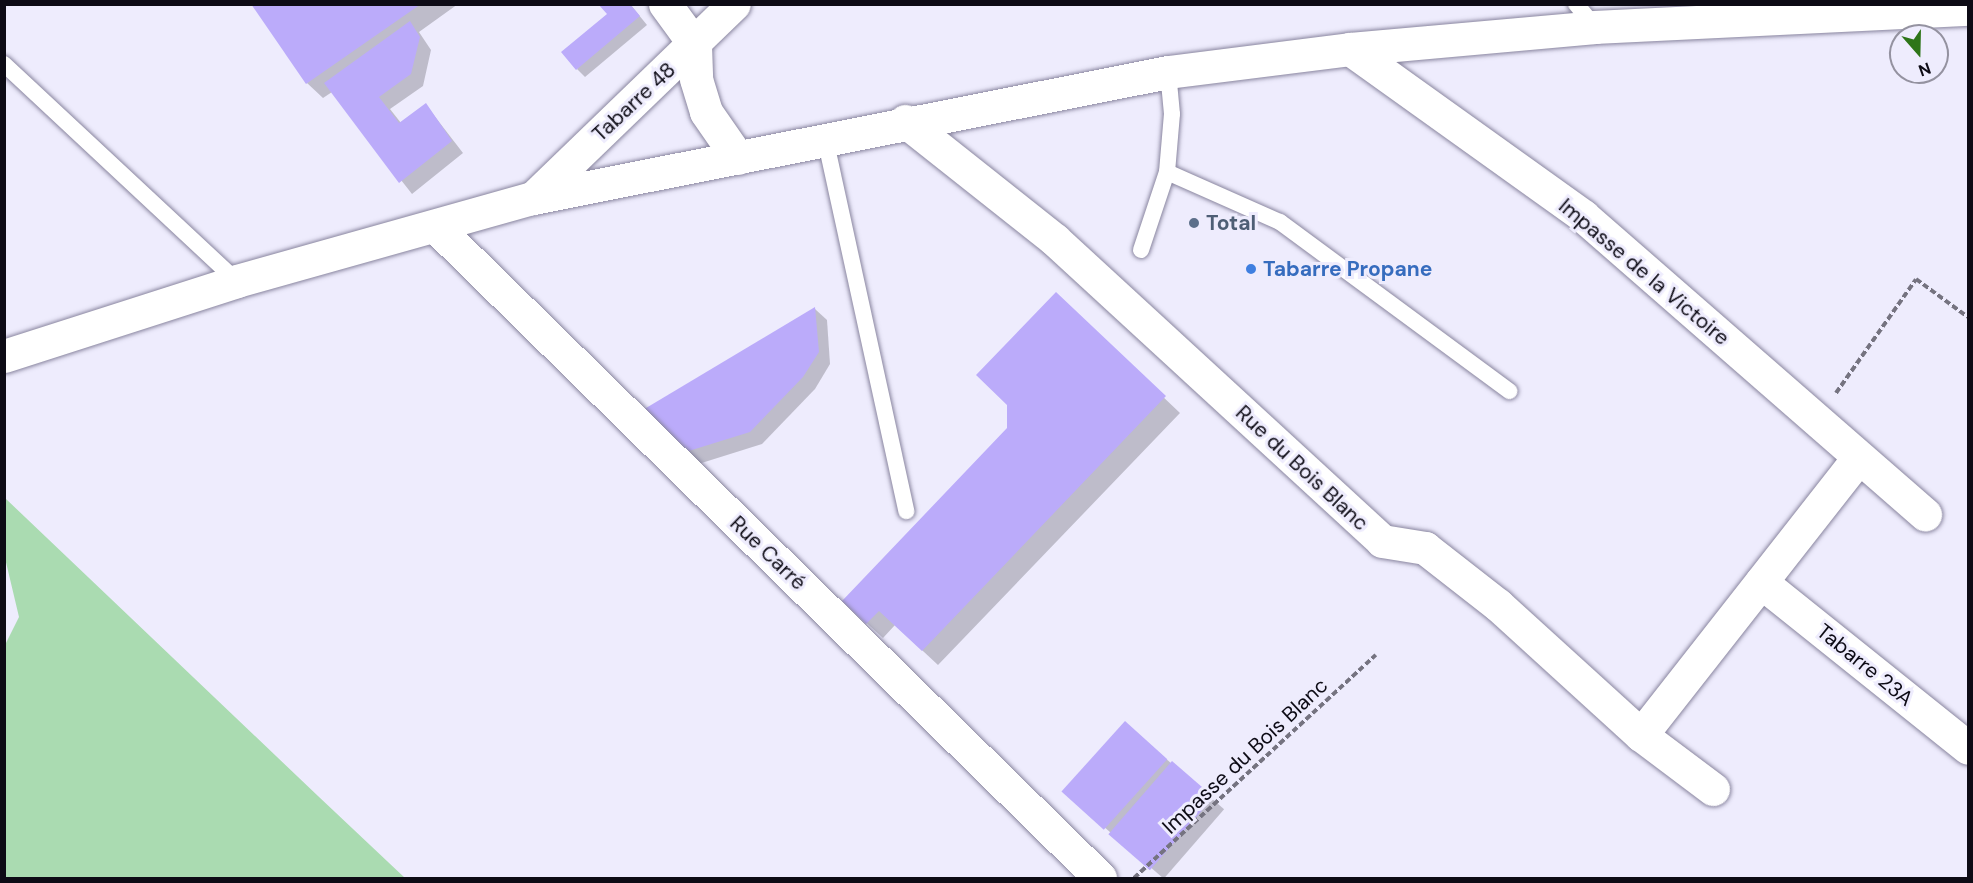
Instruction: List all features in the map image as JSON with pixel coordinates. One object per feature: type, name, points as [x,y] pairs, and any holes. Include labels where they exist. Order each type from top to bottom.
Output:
[{"type":"street","points":[[665,4],[695,45],[696,79],[706,112],[738,158]]},
{"type":"street","name":"Tabarre 48","points":[[533,198],[695,45],[734,4]]},
{"type":"street","points":[[4,356],[237,281],[533,198],[738,158],[905,121],[1168,72],[1585,16],[1968,9]]},
{"type":"street","name":"Impasse de la Victoire","points":[[1350,49],[1583,216],[1925,514]]},
{"type":"street","name":"Rue du Bois Blanc","points":[[905,121],[1055,240],[1382,541],[1425,548],[1498,605],[1641,735],[1713,789]]},
{"type":"street","name":"Rue Carré","points":[[436,226],[1100,879]]},
{"type":"street","points":[[1641,735],[1858,458]]},
{"type":"street","name":"Tabarre 23A","points":[[1761,582],[1968,748]]},
{"type":"lane","points":[[4,64],[237,281]]},
{"type":"lane","points":[[1141,250],[1167,172],[1172,114],[1168,72]]},
{"type":"lane","points":[[825,138],[906,511]]},
{"type":"lane","points":[[1167,172],[1280,222],[1509,391]]},
{"type":"path","points":[[1817,421],[1917,279],[1968,317]]},
{"type":"path","name":"Impasse du Bois Blanc","points":[[1134,879],[1376,655]]},
{"type":"green space","points":[[5,498],[405,878],[5,878],[5,645],[19,617],[5,558]]},
{"type":"building","points":[[251,4],[421,4],[306,84]]},
{"type":"building","points":[[598,4],[630,4],[640,16],[576,70],[561,52],[607,14]]},
{"type":"building","points":[[410,21],[420,37],[411,74],[379,97],[399,123],[426,103],[452,141],[399,183],[324,83]]},
{"type":"building","points":[[1056,292],[1166,396],[922,651],[879,611],[866,624],[842,601],[1007,428],[1007,405],[976,375]]},
{"type":"building","points":[[815,307],[819,352],[803,377],[750,432],[679,454],[636,414]]},
{"type":"building","points":[[1125,721],[1167,759],[1104,830],[1061,792]]},
{"type":"building","points":[[1172,761],[1214,797],[1150,870],[1108,834]]},
{"type":"place","name":"Total","points":[[1194,223]]},
{"type":"place","name":"Tabarre Propane","points":[[1251,269]]}]
